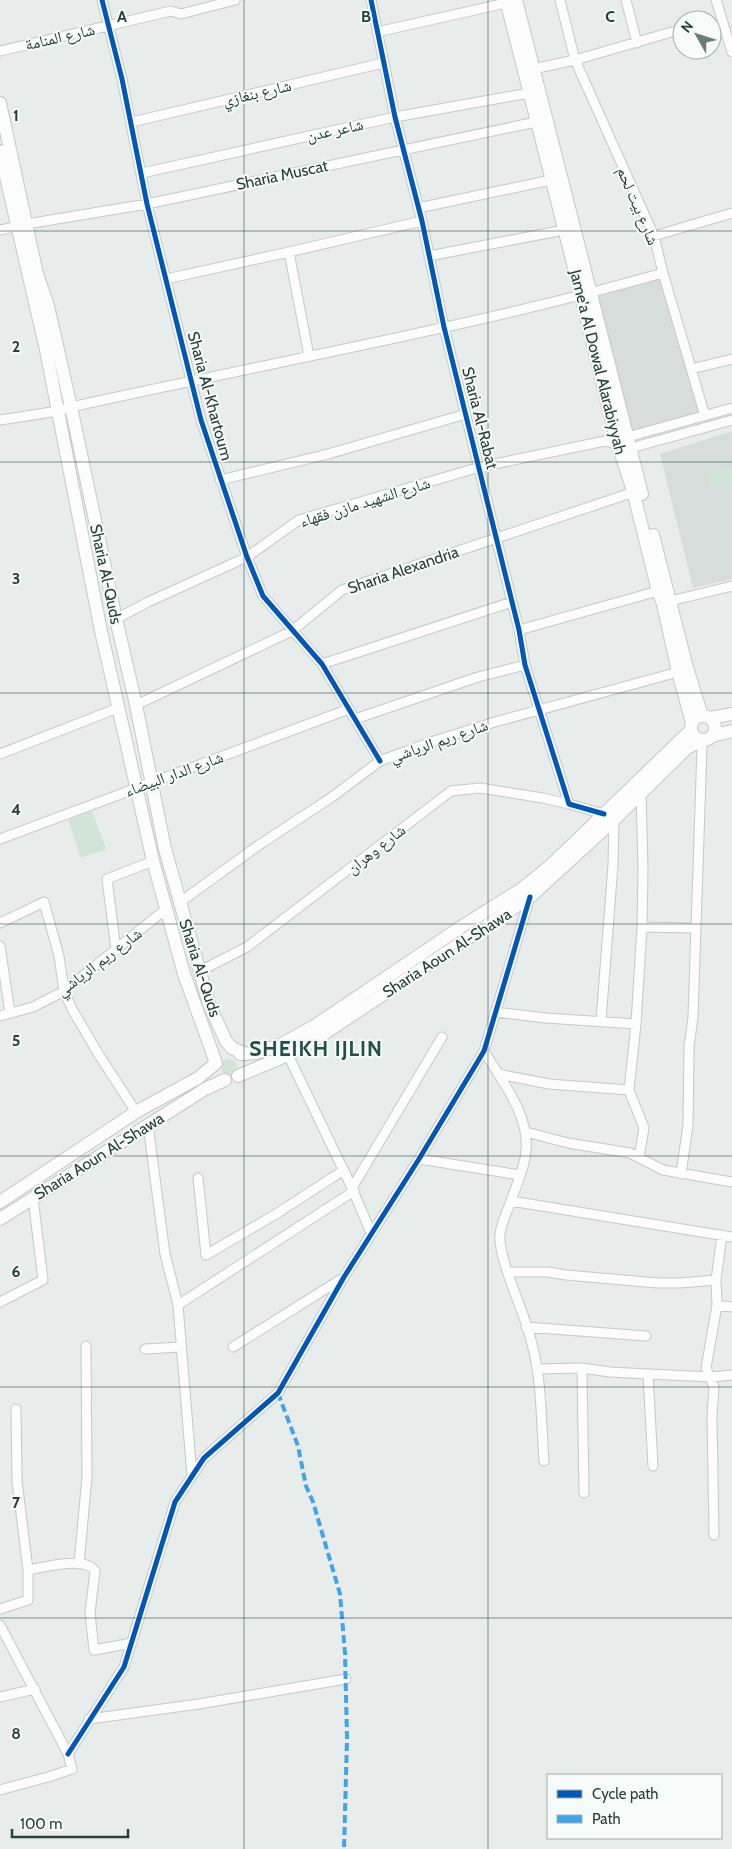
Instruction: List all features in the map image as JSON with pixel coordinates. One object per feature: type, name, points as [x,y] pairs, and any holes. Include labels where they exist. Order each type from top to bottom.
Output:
[{"type":"main road","name":"Jame'a Al Dowal Alarabiyyah","points":[[509,1],[529,70],[586,294],[620,443],[678,672],[699,722]]},
{"type":"main road","name":"Jame'a Al Dowal Alarabiyyah","points":[[529,70],[529,93],[536,122],[564,230],[586,294]]},
{"type":"main road","name":"Sharia Al-Quds","points":[[0,103],[58,411],[118,708],[166,909],[184,974],[216,1063]]},
{"type":"main road","name":"Sharia Al-Quds","points":[[0,152],[48,306],[136,705],[165,849],[179,903],[209,1004],[226,1041],[240,1054]]},
{"type":"main road","name":"Jame'a Al Dowal Alarabiyyah","points":[[620,443],[670,602],[699,722]]},
{"type":"main road","points":[[699,722],[732,714]]},
{"type":"main road","points":[[713,721],[716,729],[705,741],[695,737],[699,722],[713,721]]},
{"type":"main road","name":"Sharia Aoun Al-Shawa","points":[[0,1219],[205,1089],[288,1055],[319,1037],[530,897],[699,722]]},
{"type":"main road","name":"Sharia Aoun Al-Shawa","points":[[240,1054],[280,1045],[316,1025],[461,927],[523,888],[609,817],[641,794],[688,748],[732,730]]},
{"type":"main road","points":[[202,1074],[209,1061],[211,1048]]},
{"type":"main road","points":[[240,1054],[241,1068],[231,1078],[218,1076],[216,1063],[221,1056],[240,1054]]},
{"type":"main road","name":"Sharia Aoun Al-Shawa","points":[[0,1202],[136,1112],[202,1074],[216,1063]]},
{"type":"street","name":"Sharia Al-Khartoum","points":[[102,0],[132,122],[147,204],[201,420],[247,557],[263,596],[322,664],[380,761]]},
{"type":"street","name":"شارع المنامة","points":[[0,51],[171,11],[181,14],[236,0]]},
{"type":"street","name":"Sharia Al-Rabat","points":[[370,0],[394,117],[422,221],[444,327],[480,467],[526,665],[569,804]]},
{"type":"street","name":"شارع بيت لحم","points":[[560,0],[575,60],[654,236],[705,416]]},
{"type":"street","points":[[626,0],[637,43]]},
{"type":"street","points":[[377,32],[509,1]]},
{"type":"street","points":[[722,31],[732,52]]},
{"type":"street","points":[[529,70],[575,60],[672,32]]},
{"type":"street","name":"شارع بنغازي","points":[[132,122],[383,63]]},
{"type":"street","name":"شاعر عدن","points":[[142,173],[394,117],[529,93]]},
{"type":"street","name":"Sharia Muscat","points":[[0,230],[147,204],[536,122]]},
{"type":"street","points":[[418,208],[551,180]]},
{"type":"street","points":[[654,236],[732,213]]},
{"type":"street","points":[[166,279],[422,221]]},
{"type":"street","points":[[429,256],[564,230]]},
{"type":"street","points":[[289,252],[309,356]]},
{"type":"street","points":[[0,420],[58,411],[71,406],[444,327],[586,294],[663,273]]},
{"type":"street","points":[[691,369],[732,359]]},
{"type":"street","name":"شارع الشهيد مازن فقهاء","points":[[620,443],[732,408]]},
{"type":"street","points":[[220,480],[328,454],[466,414]]},
{"type":"street","name":"شارع الشهيد مازن فقهاء","points":[[116,619],[148,602],[247,557],[299,520],[480,467],[620,443],[732,420]]},
{"type":"street","name":"Sharia Alexandria","points":[[136,705],[292,631],[342,590],[631,493]]},
{"type":"street","points":[[670,602],[732,586]]},
{"type":"street","points":[[519,630],[658,591]]},
{"type":"street","points":[[322,664],[512,602]]},
{"type":"street","points":[[354,718],[478,677],[526,665]]},
{"type":"street","name":"شارع ريم الرياشي","points":[[179,903],[332,797],[380,761],[434,741],[678,672]]},
{"type":"street","points":[[0,754],[118,708]]},
{"type":"street","name":"شارع الدار البيضاء","points":[[0,839],[348,709]]},
{"type":"street","points":[[681,1174],[688,1126],[689,1047],[693,1017],[705,741]]},
{"type":"street","name":"شارع وهران","points":[[200,971],[247,947],[450,791],[480,788],[569,804]]},
{"type":"street","points":[[639,1157],[644,1128],[629,1090],[636,1024],[642,927],[641,794]]},
{"type":"street","points":[[569,804],[609,817],[613,865],[601,1020]]},
{"type":"street","points":[[116,950],[106,879],[153,861]]},
{"type":"street","points":[[68,1754],[124,1667],[175,1502],[204,1458],[278,1393],[344,1277],[419,1159],[484,1051],[530,897]]},
{"type":"street","points":[[0,923],[44,902],[59,956],[64,991],[72,1009],[99,1055],[136,1112]]},
{"type":"street","name":"شارع ريم الرياشي","points":[[0,1016],[33,1006],[64,991],[166,909]]},
{"type":"street","points":[[642,927],[696,928]]},
{"type":"street","points":[[0,946],[10,1013]]},
{"type":"street","points":[[495,1012],[546,1018],[601,1020],[636,1024]]},
{"type":"street","points":[[178,1305],[353,1190],[442,1037]]},
{"type":"street","points":[[484,1051],[508,1091],[526,1132],[526,1152],[500,1240],[508,1272],[532,1342],[537,1369],[544,1461]]},
{"type":"street","points":[[288,1055],[344,1170],[371,1233]]},
{"type":"street","points":[[498,1074],[549,1084],[629,1090]]},
{"type":"street","points":[[148,1125],[165,1254],[178,1305],[192,1476]]},
{"type":"street","points":[[526,1132],[568,1143],[630,1153],[663,1170],[732,1182]]},
{"type":"street","points":[[419,1159],[520,1175]]},
{"type":"street","points":[[198,1178],[206,1255],[276,1214],[344,1170]]},
{"type":"street","points":[[0,1302],[43,1280],[33,1198]]},
{"type":"street","points":[[511,1201],[732,1237]]},
{"type":"street","points":[[714,1534],[712,1417],[714,1387],[706,1368],[717,1306],[716,1280],[722,1236]]},
{"type":"street","points":[[508,1272],[548,1272],[658,1283],[716,1280]]},
{"type":"street","points":[[233,1347],[344,1277]]},
{"type":"street","points":[[717,1306],[732,1307]]},
{"type":"street","points":[[526,1327],[646,1336]]},
{"type":"street","points":[[79,1564],[87,1477],[86,1346]]},
{"type":"street","points":[[145,1348],[181,1347]]},
{"type":"street","points":[[537,1369],[582,1368],[610,1372],[711,1377],[732,1376]]},
{"type":"street","points":[[582,1368],[584,1493]]},
{"type":"street","points":[[648,1374],[653,1466]]},
{"type":"street","points":[[0,1609],[28,1600],[28,1570],[17,1481],[16,1409]]},
{"type":"street","points":[[28,1570],[63,1564],[91,1566],[95,1571],[90,1613],[94,1650],[132,1644]]},
{"type":"street","points":[[0,1625],[68,1754],[72,1769],[48,1778],[0,1790]]},
{"type":"street","points":[[89,1719],[198,1704],[346,1679]]},
{"type":"street","points":[[0,1697],[35,1689]]},
{"type":"shaded area","points":[[661,278],[702,419],[631,434],[597,296]]},
{"type":"shaded area","points":[[732,431],[732,579],[693,588],[660,454]]},
{"type":"green space","points":[[732,467],[732,486],[711,491],[707,473]]},
{"type":"green space","points":[[92,811],[106,849],[81,858],[68,820]]},
{"type":"green space","points":[[229,1059],[235,1061],[237,1067],[235,1073],[229,1075],[223,1073],[221,1067],[223,1061]]},
{"type":"marked path","points":[[278,1393],[298,1446],[306,1486],[313,1502],[340,1594],[345,1653],[347,1738],[344,1849]]},
{"type":"cycle path","points":[[102,0],[122,79],[147,204],[201,420],[247,557],[263,596],[322,664],[380,761]]},
{"type":"cycle path","points":[[371,0],[395,117],[422,221],[444,327],[519,630],[525,665],[569,804],[604,814]]},
{"type":"cycle path","points":[[68,1754],[124,1667],[175,1502],[204,1458],[278,1393],[344,1277],[419,1159],[484,1051],[530,897]]},
{"type":"district","name":"SHEIKH IJLIN","points":[[316,1048]]}]
